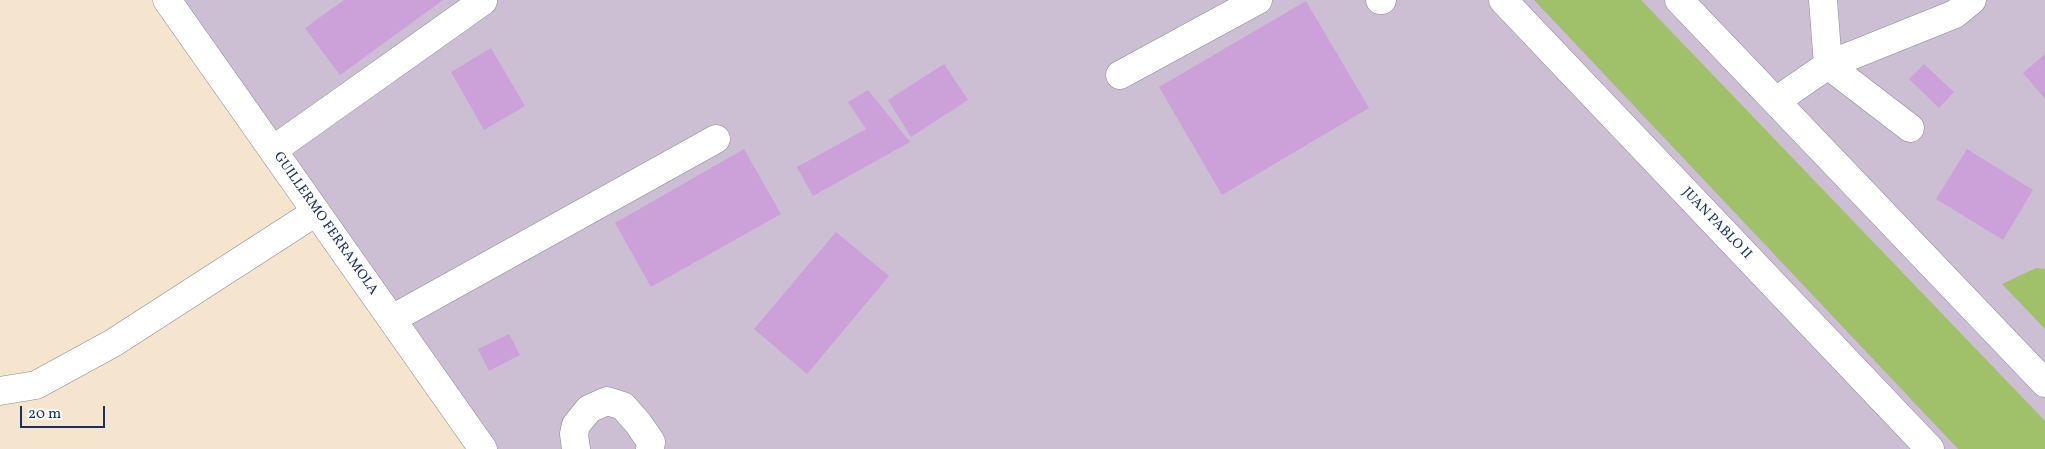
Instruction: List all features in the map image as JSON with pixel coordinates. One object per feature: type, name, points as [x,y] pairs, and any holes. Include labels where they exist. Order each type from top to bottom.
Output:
[{"type":"street","name":"GUILLERMO FERRAMOLA","points":[[167,0],[484,449]]},
{"type":"street","points":[[1120,75],[1258,0]]},
{"type":"street","name":"JUAN PABLO II","points":[[1503,0],[1930,449]]},
{"type":"street","points":[[1680,0],[2045,383]]},
{"type":"street","points":[[1823,0],[1828,64],[1910,128]]},
{"type":"street","points":[[1776,101],[1828,64],[1955,14],[1972,0]]},
{"type":"street","points":[[273,150],[483,1]]},
{"type":"street","points":[[392,319],[716,139]]},
{"type":"street","points":[[0,391],[36,385],[113,343],[316,212]]},
{"type":"street","points":[[576,449],[574,434],[576,425],[590,409],[607,401],[623,406],[638,422],[651,442],[650,449]]},
{"type":"shaded area","points":[[167,0],[2045,0],[2045,449],[483,449]]},
{"type":"green space","points":[[1534,0],[1641,0],[2045,421],[2045,449],[1958,449]]},
{"type":"green space","points":[[2036,268],[2045,269],[2045,329],[2002,284]]},
{"type":"building","points":[[344,0],[443,0],[340,75],[305,28]]},
{"type":"building","points":[[1306,1],[1369,108],[1222,195],[1159,87]]},
{"type":"building","points":[[491,48],[525,106],[484,130],[451,72]]},
{"type":"building","points":[[2045,54],[2045,99],[2023,73]]},
{"type":"building","points":[[944,64],[968,100],[911,137],[888,100]]},
{"type":"building","points":[[1924,64],[1954,92],[1939,108],[1909,79]]},
{"type":"building","points":[[868,90],[910,142],[813,196],[797,167],[866,129],[848,102]]},
{"type":"building","points":[[744,149],[781,214],[651,287],[615,223]]},
{"type":"building","points":[[1967,149],[2033,190],[2003,240],[1936,199]]},
{"type":"building","points":[[836,232],[889,276],[807,374],[754,329]]},
{"type":"building","points":[[509,334],[520,355],[489,371],[478,349]]}]
